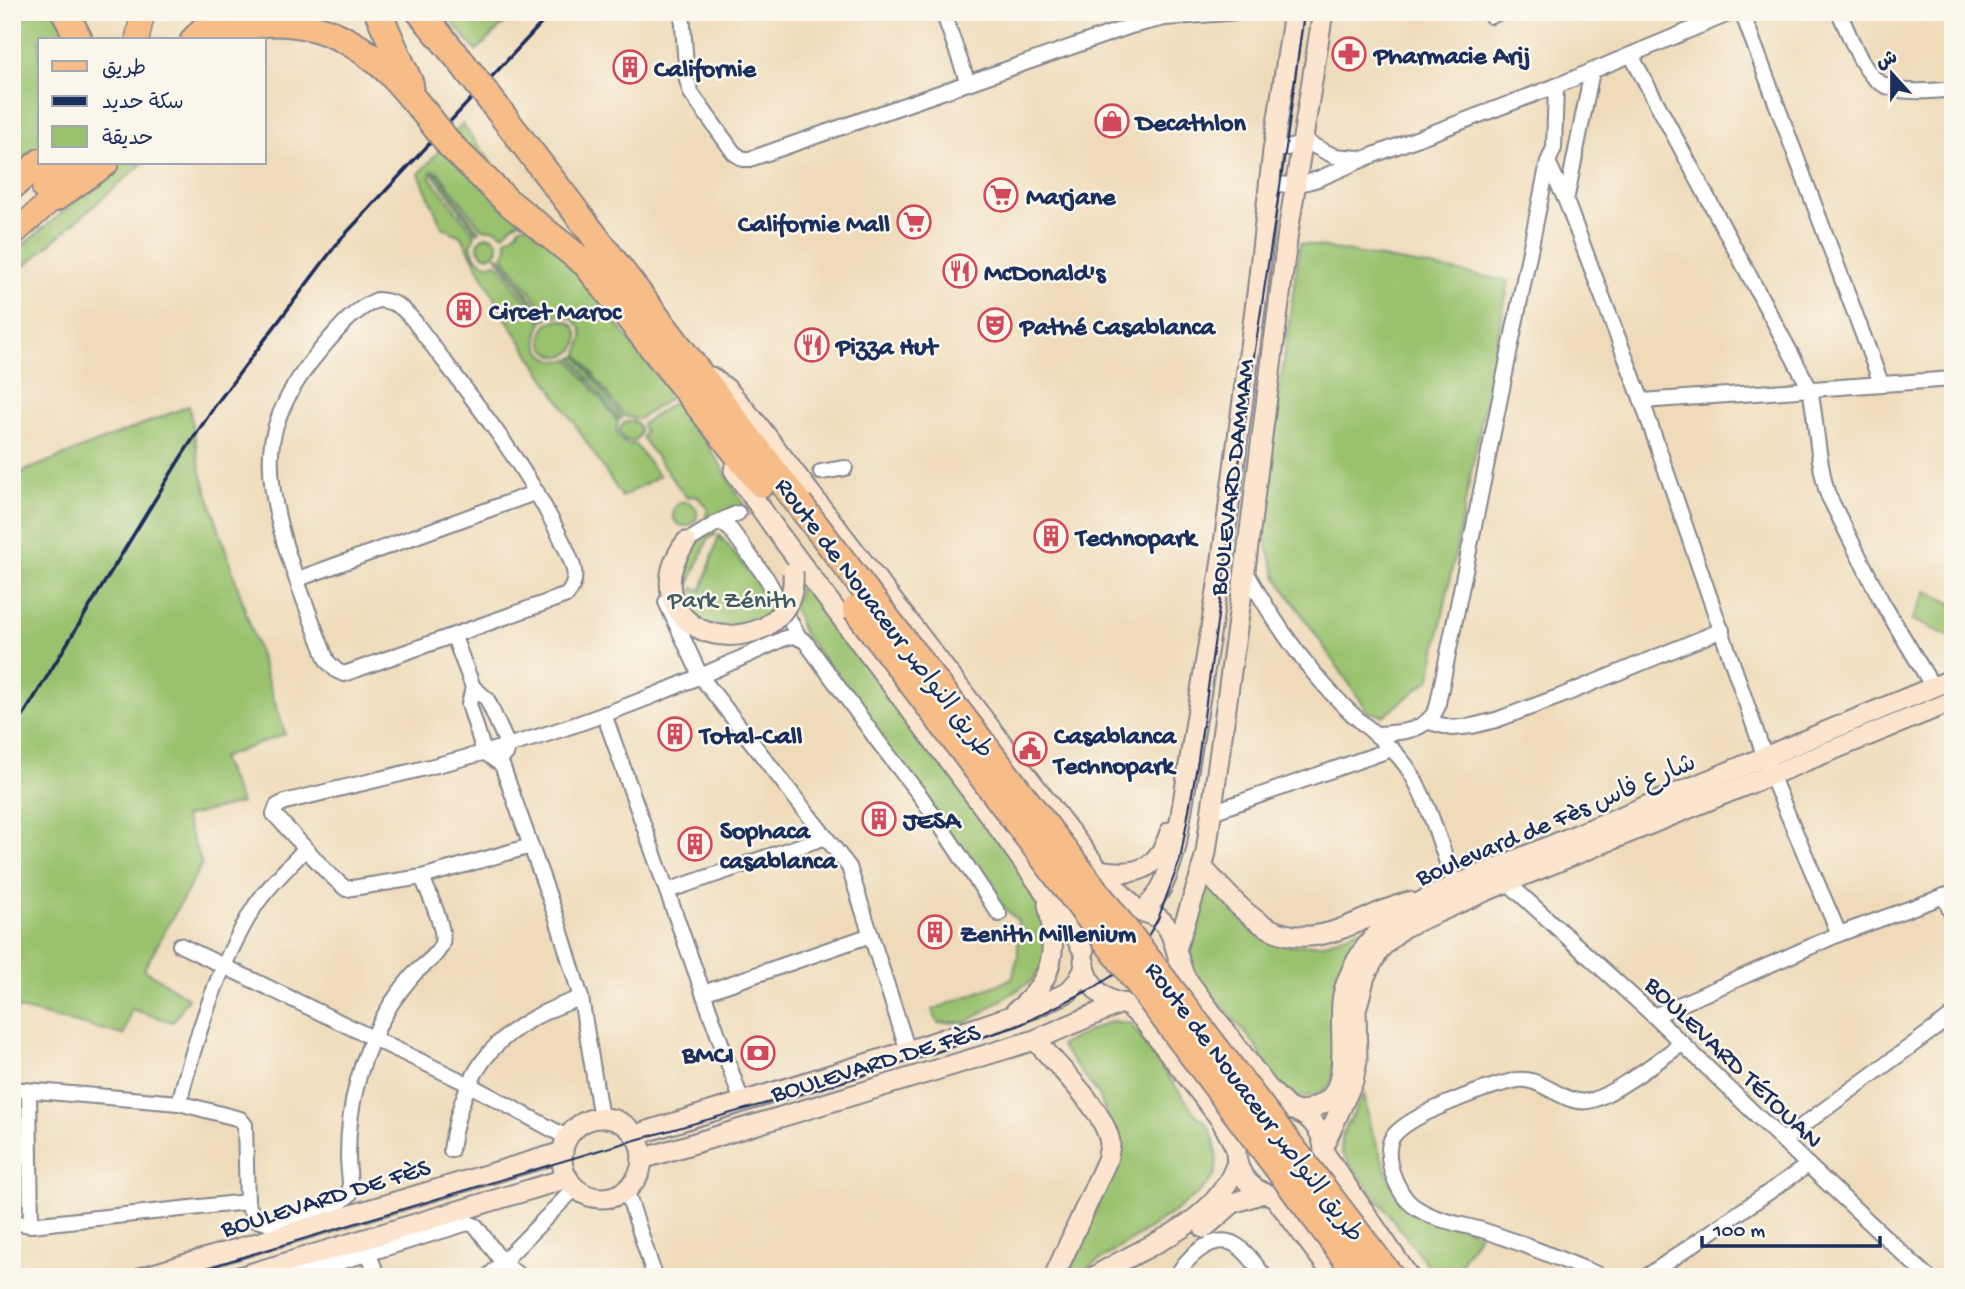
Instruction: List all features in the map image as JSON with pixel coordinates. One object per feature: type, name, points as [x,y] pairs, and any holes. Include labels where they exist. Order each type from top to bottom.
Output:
[{"type":"highway","points":[[65,12],[78,38]]},
{"type":"highway","points":[[196,38],[220,12]]},
{"type":"highway","points":[[333,12],[365,43],[424,112]]},
{"type":"highway","points":[[378,12],[424,112]]},
{"type":"highway","name":"Route de Nouaceur طريق النواصر","points":[[426,16],[496,107],[692,380],[1391,1277]]},
{"type":"highway","points":[[218,38],[261,23],[300,24],[337,36],[369,56],[388,72]]},
{"type":"highway","name":"Route de Nouaceur طريق النواصر","points":[[424,112],[450,145],[507,201],[586,264],[692,380]]},
{"type":"highway","points":[[12,186],[38,164]]},
{"type":"highway","points":[[55,198],[104,164]]},
{"type":"highway","name":"Route de Nouaceur طريق النواصر","points":[[791,509],[1360,1277]]},
{"type":"main road","points":[[137,38],[143,12]]},
{"type":"main road","points":[[149,38],[155,12]]},
{"type":"main road","name":"BOULEVARD DAMMAM","points":[[1140,911],[1157,895],[1168,873],[1176,846],[1221,566],[1273,151],[1294,12]]},
{"type":"main road","name":"BOULEVARD DAMMAM","points":[[1177,954],[1202,867],[1212,812],[1296,185],[1311,145],[1323,12]]},
{"type":"main road","points":[[12,217],[71,164]]},
{"type":"main road","points":[[12,235],[55,198],[88,164]]},
{"type":"main road","points":[[1177,954],[1169,985],[1161,994],[1139,1004],[1124,1004],[1108,999],[1098,991],[1090,981],[1085,960],[1046,896],[990,816],[778,533],[689,406],[692,380],[711,377],[727,388],[1099,870],[1140,911],[1163,923],[1174,937],[1177,954],[1196,993],[1266,1087],[1319,1129],[1325,1149],[1409,1277]]},
{"type":"main road","points":[[686,542],[677,554],[671,574],[672,595],[684,617],[697,628],[716,636],[745,635],[765,627],[783,613],[793,590],[793,572],[787,555],[756,508],[750,491]]},
{"type":"main road","name":"Boulevard de Fès شارع فاس","points":[[1325,1149],[1353,1081],[1357,1061],[1356,1010],[1359,992],[1371,962],[1380,949],[1402,928],[1769,766],[1953,679]]},
{"type":"main road","name":"Boulevard de Fès شارع فاس","points":[[1295,1111],[1318,1106],[1329,1099],[1338,1084],[1341,1070],[1343,995],[1349,975],[1378,933],[1401,914],[1427,898],[1455,886],[1769,766],[1953,701]]},
{"type":"main road","points":[[1099,870],[1121,874],[1135,872],[1156,860],[1167,843],[1184,795]]},
{"type":"main road","points":[[1202,867],[1229,896],[1257,920],[1273,932],[1287,937],[1315,937],[1342,929],[1388,908],[1427,898]]},
{"type":"main road","points":[[1009,1017],[1041,987],[1050,965],[1054,929],[1046,896]]},
{"type":"main road","points":[[1085,960],[1088,938],[1103,921],[1123,911],[1140,911]]},
{"type":"main road","name":"BOULEVARD DE FÈS","points":[[635,1135],[908,1051],[1035,1008],[1068,992],[1078,981],[1085,960]]},
{"type":"main road","points":[[1124,1004],[1141,1017],[1220,1120],[1246,1181],[1268,1195],[1335,1277]]},
{"type":"main road","name":"BOULEVARD DE FÈS","points":[[642,1159],[1035,1040],[1124,1004]]},
{"type":"main road","points":[[1035,1040],[1089,1103],[1105,1128],[1110,1144],[1107,1160],[1054,1277]]},
{"type":"main road","points":[[1094,1277],[1198,1217],[1224,1191],[1237,1156],[1243,1129],[1258,1114],[1278,1108],[1295,1111]]},
{"type":"main road","points":[[601,1118],[622,1123],[635,1135],[642,1159],[637,1176],[626,1189],[613,1196],[602,1197],[588,1195],[572,1183],[563,1164],[565,1145],[580,1124],[601,1118]]},
{"type":"main road","name":"BOULEVARD DE FÈS","points":[[143,1277],[565,1145]]},
{"type":"main road","points":[[1118,1277],[1189,1237],[1233,1203],[1268,1195],[1298,1193],[1317,1177],[1323,1166],[1325,1149]]},
{"type":"main road","name":"BOULEVARD DE FÈS","points":[[239,1277],[365,1247],[572,1183]]},
{"type":"street","points":[[682,12],[687,80],[691,93],[734,153],[743,159],[750,159],[1144,22],[1237,12]]},
{"type":"street","points":[[943,12],[968,83]]},
{"type":"street","points":[[1269,184],[1296,185],[1318,179],[1371,156],[1556,86],[1733,12]]},
{"type":"street","points":[[1742,12],[1881,383]]},
{"type":"street","points":[[1839,12],[1865,69],[1881,85],[1905,92],[1953,89]]},
{"type":"street","points":[[1632,55],[1810,389],[1828,495],[1882,602],[1933,687]]},
{"type":"street","points":[[1566,201],[1592,71]]},
{"type":"street","points":[[1429,722],[1437,708],[1548,162],[1554,148],[1556,86]]},
{"type":"street","points":[[1311,145],[1325,164],[1318,179]]},
{"type":"street","points":[[1273,151],[1311,145],[1340,158],[1371,156]]},
{"type":"street","points":[[1548,162],[1566,201],[1642,401],[1769,766],[1839,934]]},
{"type":"street","points":[[377,300],[391,301],[400,305],[414,321],[509,449],[537,492],[574,569],[575,580],[567,595],[344,674],[327,661],[298,579],[274,498],[271,453],[276,427],[290,393],[309,364],[349,317],[377,300]]},
{"type":"street","points":[[1642,401],[1953,379]]},
{"type":"street","points":[[821,472],[845,468]]},
{"type":"street","points":[[298,579],[537,492]]},
{"type":"street","points":[[738,513],[686,542],[667,561],[663,575],[663,591],[701,677],[849,867],[908,1051]]},
{"type":"street","points":[[720,521],[731,530],[767,579],[799,637],[807,644],[922,798],[999,914]]},
{"type":"street","points":[[1245,570],[1269,614],[1302,660],[1339,702],[1392,749],[1416,782],[1455,886]]},
{"type":"street","points":[[1376,734],[1406,731],[1429,722],[1452,728],[1496,720],[1722,630]]},
{"type":"street","points":[[454,637],[473,687],[487,699],[508,746],[502,765]]},
{"type":"street","points":[[531,846],[422,877],[346,888],[305,849],[274,814],[277,806],[285,802],[508,746],[604,714],[701,677],[785,638],[799,637]]},
{"type":"street","points":[[473,687],[469,704],[484,752],[502,765],[581,998],[601,1118]]},
{"type":"street","points":[[604,714],[742,1102]]},
{"type":"street","points":[[1212,812],[1392,749]]},
{"type":"street","points":[[667,891],[826,837]]},
{"type":"street","points":[[179,1103],[191,1055],[223,967],[256,905],[305,849]]},
{"type":"street","points":[[12,1089],[179,1103],[240,1119],[245,1125],[247,1202],[256,1220],[273,1224],[332,1209],[350,1194],[348,1155],[353,1095],[359,1071],[392,1003],[442,943],[443,933],[422,877]]},
{"type":"street","name":"BOULEVARD TÉTOUAN","points":[[1507,882],[1654,1016],[1928,1277]]},
{"type":"street","points":[[1654,1016],[1839,934],[1949,895],[1953,917]]},
{"type":"street","points":[[704,993],[871,934]]},
{"type":"street","points":[[180,945],[468,1084],[565,1145]]},
{"type":"street","points":[[451,1150],[456,1116],[468,1084],[489,1052],[516,1027],[549,1008],[581,998]]},
{"type":"street","points":[[1783,1140],[1953,1015]]},
{"type":"street","points":[[1604,1277],[1416,1208],[1399,1188],[1394,1176],[1390,1162],[1392,1139],[1401,1127],[1413,1119],[1479,1091],[1518,1079],[1534,1081],[1571,1100],[1592,1100],[1683,1044]]},
{"type":"street","points":[[29,1092],[31,1225]]},
{"type":"street","points":[[1646,1277],[1808,1165]]},
{"type":"street","points":[[488,1277],[572,1183]]},
{"type":"street","points":[[626,1189],[655,1277]]},
{"type":"street","points":[[12,1222],[31,1225],[247,1202]]},
{"type":"street","points":[[290,1277],[365,1247],[468,1223],[476,1226],[502,1262],[521,1277]]},
{"type":"street","points":[[1177,1277],[1180,1269],[1192,1256],[1214,1241],[1223,1240],[1234,1243],[1243,1250],[1265,1277]]},
{"type":"street","points":[[365,1247],[378,1277]]},
{"type":"green space","points":[[12,12],[58,12],[70,38],[38,38],[38,151],[12,174]]},
{"type":"green space","points":[[444,12],[516,12],[476,51]]},
{"type":"green space","points":[[462,124],[532,215],[514,224],[503,234],[494,229],[482,229],[438,172],[432,171],[430,177],[475,235],[471,245],[475,257],[486,264],[497,263],[542,323],[537,339],[542,352],[553,360],[570,359],[618,422],[620,439],[635,444],[659,476],[622,497],[502,312],[462,237],[442,227],[419,174]]},
{"type":"green space","points":[[121,164],[142,164],[12,277],[12,254]]},
{"type":"green space","points":[[433,174],[437,174],[479,231],[477,233]]},
{"type":"green space","points":[[536,220],[673,396],[639,419],[624,416],[578,354],[583,336],[579,325],[567,316],[550,317],[503,257],[507,247],[506,240],[518,231],[519,227]]},
{"type":"green space","points":[[488,236],[495,239],[498,246],[495,253],[488,256],[481,253],[478,246],[481,239]]},
{"type":"green space","points":[[1300,243],[1509,281],[1431,675],[1429,680],[1384,716],[1368,712],[1277,578],[1261,525]]},
{"type":"green space","points":[[496,256],[499,256],[547,319],[544,321]]},
{"type":"green space","points":[[560,320],[573,325],[578,338],[573,351],[560,356],[547,351],[542,338],[547,325]]},
{"type":"green space","points":[[577,356],[622,418],[619,420],[573,358]]},
{"type":"green space","points":[[676,401],[719,462],[745,507],[731,508],[703,526],[708,509],[697,496],[686,497],[642,438],[645,432],[642,424]]},
{"type":"green space","points":[[189,406],[201,473],[285,734],[221,758],[241,803],[184,817],[202,864],[144,969],[188,998],[173,1022],[131,1009],[124,1035],[16,1008],[12,1036],[12,476]]},
{"type":"green space","points":[[630,421],[637,424],[640,431],[637,438],[630,441],[623,438],[620,431],[623,424]]},
{"type":"green space","name":"Park Zénith","points":[[685,502],[693,506],[697,514],[693,522],[685,526],[677,522],[673,514],[677,506]]},
{"type":"green space","name":"Park Zénith","points":[[711,529],[716,534],[708,539],[687,589],[680,590],[681,570],[686,555]]},
{"type":"green space","name":"Park Zénith","points":[[719,535],[778,606],[769,616],[739,629],[702,622],[684,601],[694,588],[702,590]]},
{"type":"green space","points":[[803,578],[1046,896],[1053,948],[1033,980],[967,1022],[938,1023],[932,1010],[1012,979],[1018,956],[1018,921],[991,894],[803,632],[793,607]]},
{"type":"green space","points":[[1926,591],[1953,604],[1953,638],[1912,620]]},
{"type":"green space","points":[[1207,882],[1255,926],[1288,946],[1324,944],[1367,926],[1342,968],[1333,1001],[1333,1081],[1320,1094],[1296,1098],[1273,1081],[1255,1044],[1192,972],[1191,925]]},
{"type":"green space","points":[[1110,1021],[1130,1023],[1196,1115],[1207,1125],[1214,1142],[1216,1168],[1208,1183],[1174,1212],[1073,1277],[1066,1277],[1085,1238],[1119,1149],[1099,1095],[1060,1045]]},
{"type":"green space","points":[[1364,1094],[1370,1126],[1393,1188],[1479,1235],[1461,1265],[1470,1277],[1437,1277],[1341,1152],[1342,1135]]},
{"type":"tunnel","points":[[738,513],[821,472]]},
{"type":"tram line","points":[[176,1277],[600,1150],[838,1083],[1018,1026],[1095,987],[1132,963],[1158,919],[1180,860],[1198,760],[1304,12]]},
{"type":"railway","points":[[12,734],[214,407],[339,241],[552,12]]},
{"type":"place","name":"Pharmacie Arij","points":[[1349,54]]},
{"type":"place","name":"Californie","points":[[630,67]]},
{"type":"place","name":"Decathlon","points":[[1112,121]]},
{"type":"place","name":"Marjane","points":[[1001,195]]},
{"type":"place","name":"Californie Mall","points":[[914,222]]},
{"type":"place","name":"McDonald's","points":[[960,271]]},
{"type":"place","name":"Circet Maroc","points":[[464,310]]},
{"type":"place","name":"Pathé Casablanca","points":[[995,325]]},
{"type":"place","name":"Pizza Hut","points":[[812,345]]},
{"type":"place","name":"Technopark","points":[[1051,536]]},
{"type":"place","name":"Total-Call","points":[[675,734]]},
{"type":"place","name":"Casablanca Technopark","points":[[1030,749]]},
{"type":"place","name":"JESA","points":[[879,819]]},
{"type":"place","name":"Sophaca casablanca","points":[[695,844]]},
{"type":"place","name":"Zenith Millenium","points":[[935,932]]},
{"type":"place","name":"BMCI","points":[[758,1053]]}]
